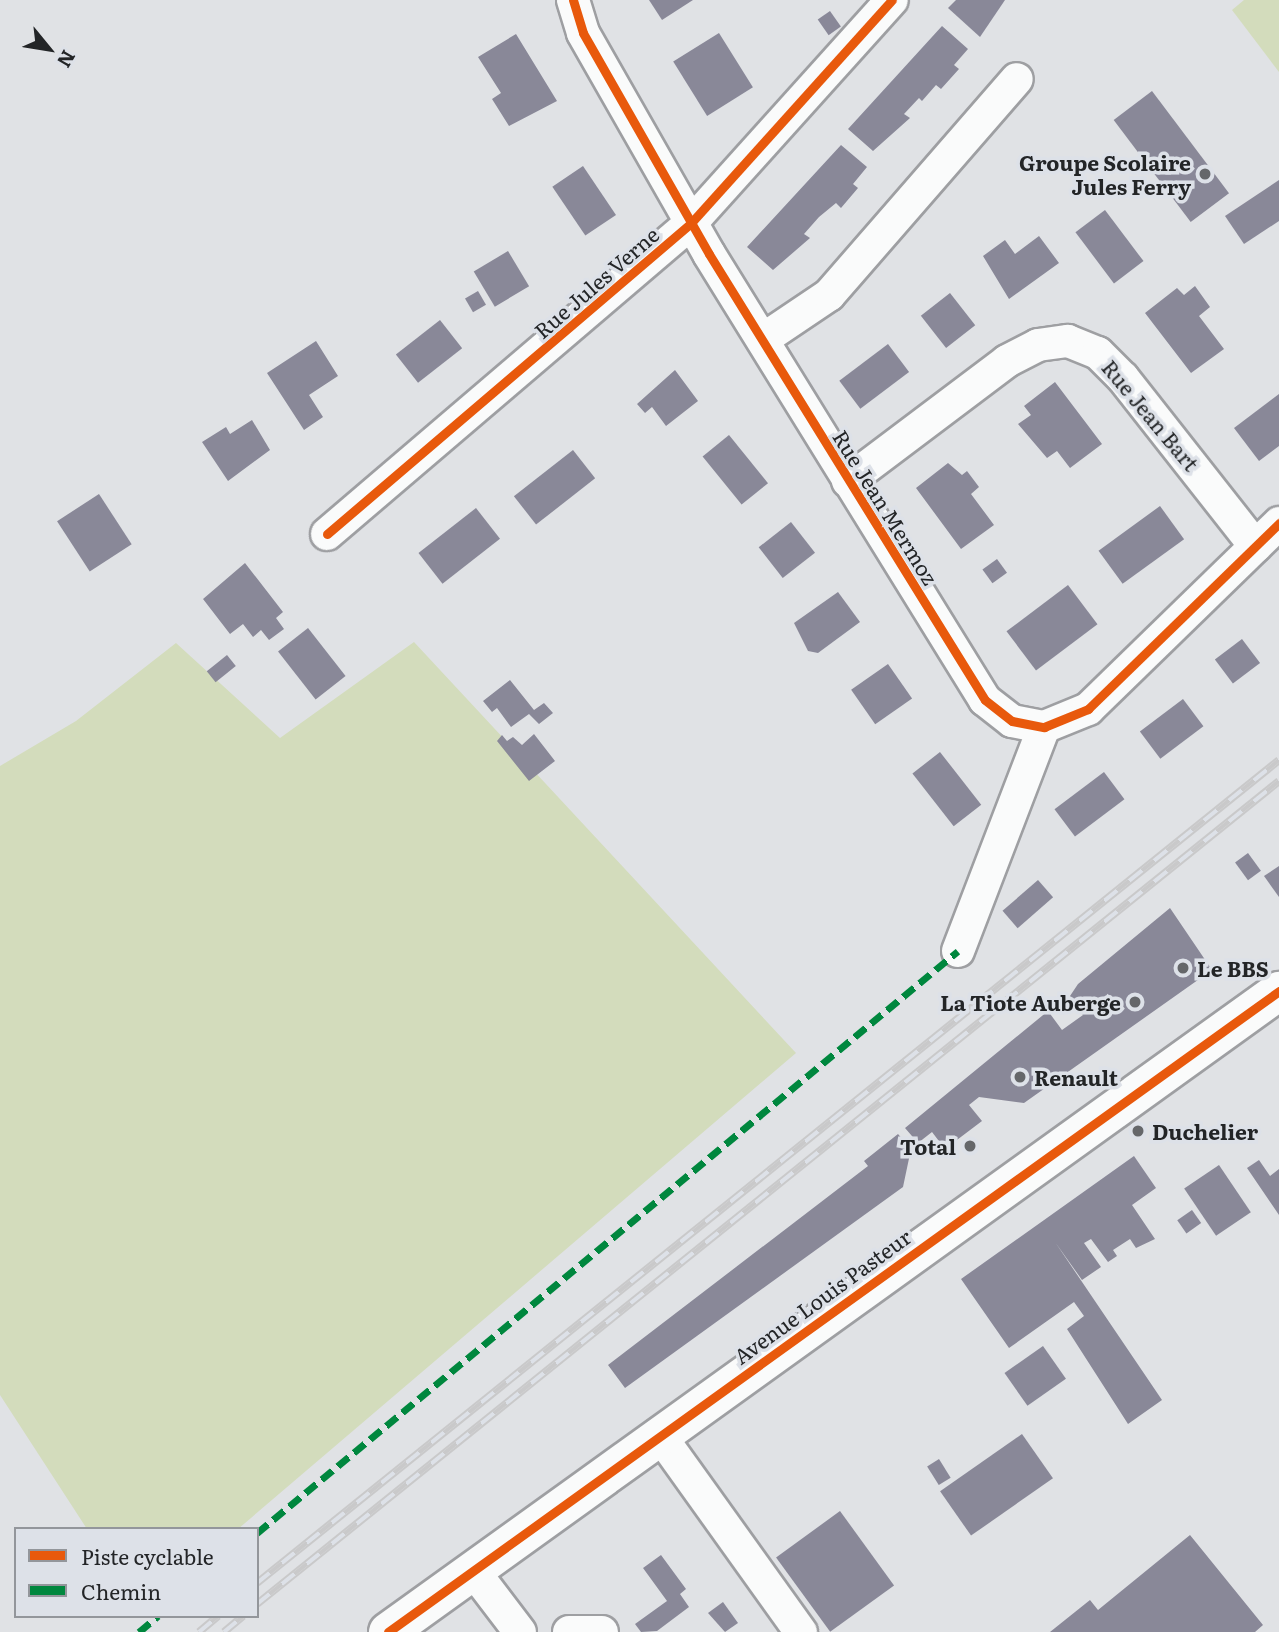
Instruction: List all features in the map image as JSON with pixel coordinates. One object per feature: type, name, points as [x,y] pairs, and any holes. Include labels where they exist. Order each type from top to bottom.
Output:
[{"type":"main road","name":"Avenue Louis Pasteur","points":[[388,1632],[659,1434],[1279,991]]},
{"type":"street","name":"Rue Jean Mermoz","points":[[573,0],[583,33],[691,223],[765,338],[848,481],[985,700],[1012,721],[1044,727]]},
{"type":"street","name":"Rue Jules Verne","points":[[327,534],[691,223],[892,0]]},
{"type":"street","points":[[765,338],[829,295],[1017,79]]},
{"type":"street","name":"Rue Jean Bart","points":[[848,481],[1007,361],[1038,345],[1068,341],[1098,353],[1123,378],[1255,546]]},
{"type":"street","points":[[958,951],[1044,727],[1088,709],[1279,523]]},
{"type":"street","points":[[659,1434],[801,1632]]},
{"type":"street","points":[[472,1569],[515,1625],[545,1632]]},
{"type":"street","points":[[569,1632],[602,1632]]},
{"type":"green space","points":[[1244,0],[1279,0],[1279,72],[1232,10]]},
{"type":"green space","points":[[414,642],[796,1053],[240,1527],[86,1527],[0,1395],[0,766],[76,721],[176,643],[280,738]]},
{"type":"building","points":[[649,0],[693,0],[662,20]]},
{"type":"building","points":[[956,0],[1005,0],[980,37],[948,8]]},
{"type":"building","points":[[830,11],[841,27],[829,35],[818,20]]},
{"type":"building","points":[[942,26],[968,49],[954,65],[959,69],[941,89],[936,85],[922,101],[919,98],[904,114],[910,118],[873,151],[848,129]]},
{"type":"building","points":[[719,33],[753,87],[707,116],[673,62]]},
{"type":"building","points":[[516,34],[557,101],[509,126],[492,99],[501,93],[478,57]]},
{"type":"building","points":[[1152,91],[1229,193],[1191,222],[1114,120]]},
{"type":"building","points":[[841,145],[867,167],[853,184],[858,188],[841,208],[836,203],[819,217],[804,234],[810,238],[773,270],[747,247]]},
{"type":"building","points":[[583,166],[616,215],[585,236],[552,187]]},
{"type":"building","points":[[1279,180],[1279,221],[1244,244],[1225,216]]},
{"type":"building","points":[[1105,210],[1144,261],[1114,283],[1075,232]]},
{"type":"building","points":[[1039,236],[1059,263],[1009,299],[983,256],[1005,240],[1015,254]]},
{"type":"building","points":[[508,251],[529,286],[495,307],[474,272]]},
{"type":"building","points":[[1195,286],[1210,307],[1199,316],[1224,349],[1191,373],[1145,313],[1177,288],[1184,295]]},
{"type":"building","points":[[478,291],[486,305],[473,312],[465,298]]},
{"type":"building","points":[[950,293],[975,325],[946,348],[921,316]]},
{"type":"building","points":[[440,320],[462,348],[418,383],[396,354]]},
{"type":"building","points":[[316,341],[338,376],[309,395],[323,417],[304,430],[267,373]]},
{"type":"building","points":[[888,344],[909,372],[860,409],[839,381]]},
{"type":"building","points":[[675,370],[698,401],[666,426],[652,407],[645,413],[637,404]]},
{"type":"building","points":[[1055,382],[1102,444],[1070,468],[1057,451],[1047,458],[1018,424],[1031,415],[1024,406]]},
{"type":"building","points":[[1279,394],[1279,446],[1259,461],[1234,428]]},
{"type":"building","points":[[252,420],[270,450],[228,481],[202,442],[226,427],[230,434]]},
{"type":"building","points":[[729,435],[768,483],[742,505],[703,456]]},
{"type":"building","points":[[573,450],[595,478],[536,525],[514,496]]},
{"type":"building","points":[[948,463],[962,475],[967,471],[979,487],[971,494],[994,525],[961,549],[916,488]]},
{"type":"building","points":[[99,494],[132,544],[90,572],[57,521]]},
{"type":"building","points":[[1160,506],[1184,539],[1123,584],[1099,551]]},
{"type":"building","points":[[476,508],[500,539],[442,584],[418,553]]},
{"type":"building","points":[[791,522],[815,553],[783,578],[759,547]]},
{"type":"building","points":[[997,559],[1007,573],[992,583],[982,570]]},
{"type":"building","points":[[245,563],[283,612],[276,618],[284,629],[269,640],[261,630],[253,637],[243,624],[230,634],[203,599]]},
{"type":"building","points":[[1068,585],[1097,624],[1036,670],[1007,631]]},
{"type":"building","points":[[838,592],[860,622],[818,653],[808,651],[794,623]]},
{"type":"building","points":[[308,628],[346,676],[316,699],[278,651]]},
{"type":"building","points":[[1242,639],[1260,663],[1233,683],[1215,659]]},
{"type":"building","points":[[227,655],[236,666],[216,682],[207,671]]},
{"type":"building","points":[[888,664],[912,698],[875,724],[851,690]]},
{"type":"building","points":[[510,680],[534,710],[544,703],[553,713],[539,724],[529,714],[511,727],[497,708],[492,712],[483,701]]},
{"type":"building","points":[[1183,699],[1203,726],[1160,759],[1140,731]]},
{"type":"building","points":[[534,734],[555,761],[529,781],[497,741],[502,735],[507,741],[513,737],[522,745]]},
{"type":"building","points":[[940,752],[981,805],[954,826],[912,774]]},
{"type":"building","points":[[1104,772],[1124,799],[1075,836],[1054,809]]},
{"type":"building","points":[[1248,853],[1261,871],[1248,880],[1235,862]]},
{"type":"building","points":[[1279,866],[1279,897],[1264,876]]},
{"type":"building","points":[[1038,880],[1053,897],[1018,928],[1003,911]]},
{"type":"building","points":[[1170,908],[1212,970],[1024,1103],[979,1097],[969,1105],[982,1121],[945,1149],[932,1132],[918,1143],[905,1128],[1048,1011],[1062,1030],[1083,1015],[1070,996],[1078,984]]},
{"type":"building","points":[[898,1134],[911,1149],[903,1187],[625,1388],[608,1365],[868,1166],[864,1161]]},
{"type":"building","points":[[1134,1156],[1156,1188],[1132,1205],[1155,1239],[1136,1248],[1130,1239],[1113,1250],[1117,1256],[1108,1262],[1091,1239],[1084,1243],[1101,1267],[1082,1280],[1055,1242],[1162,1400],[1128,1424],[1067,1329],[1084,1316],[1074,1302],[1009,1348],[961,1279]]},
{"type":"building","points":[[1259,1160],[1270,1176],[1279,1169],[1279,1215],[1247,1168]]},
{"type":"building","points":[[1219,1165],[1251,1212],[1216,1236],[1184,1188]]},
{"type":"building","points":[[1192,1210],[1201,1223],[1186,1233],[1177,1220]]},
{"type":"building","points":[[1043,1346],[1066,1379],[1027,1406],[1004,1373]]},
{"type":"building","points":[[1022,1434],[1053,1478],[971,1536],[940,1491]]},
{"type":"building","points":[[939,1459],[951,1478],[939,1485],[927,1466]]},
{"type":"building","points":[[840,1511],[894,1585],[830,1632],[776,1557]]},
{"type":"building","points":[[1190,1535],[1263,1625],[1255,1632],[1050,1632],[1090,1600],[1098,1610]]},
{"type":"building","points":[[661,1555],[686,1589],[680,1594],[689,1607],[657,1631],[641,1632],[635,1624],[667,1601],[643,1568]]},
{"type":"building","points":[[723,1602],[738,1623],[725,1632],[708,1613]]},
{"type":"railway","points":[[259,1581],[1279,760]]},
{"type":"railway","points":[[259,1602],[1279,781]]},
{"type":"railway","points":[[199,1632],[216,1618]]},
{"type":"railway","points":[[224,1632],[241,1618]]},
{"type":"marked path","points":[[259,1531],[958,951]]},
{"type":"marked path","points":[[139,1632],[156,1618]]},
{"type":"cycle path","points":[[573,0],[583,33],[709,254],[985,700],[1012,721],[1044,727],[1088,709],[1279,523]]},
{"type":"cycle path","points":[[327,534],[691,223],[892,0]]},
{"type":"cycle path","points":[[388,1632],[1279,991]]},
{"type":"place","name":"Groupe Scolaire Jules Ferry","points":[[1205,174]]},
{"type":"place","name":"Le BBS","points":[[1183,968]]},
{"type":"place","name":"La Tiote Auberge","points":[[1135,1002]]},
{"type":"place","name":"Renault","points":[[1020,1077]]},
{"type":"place","name":"Duchelier","points":[[1138,1131]]},
{"type":"place","name":"Total","points":[[970,1146]]}]
